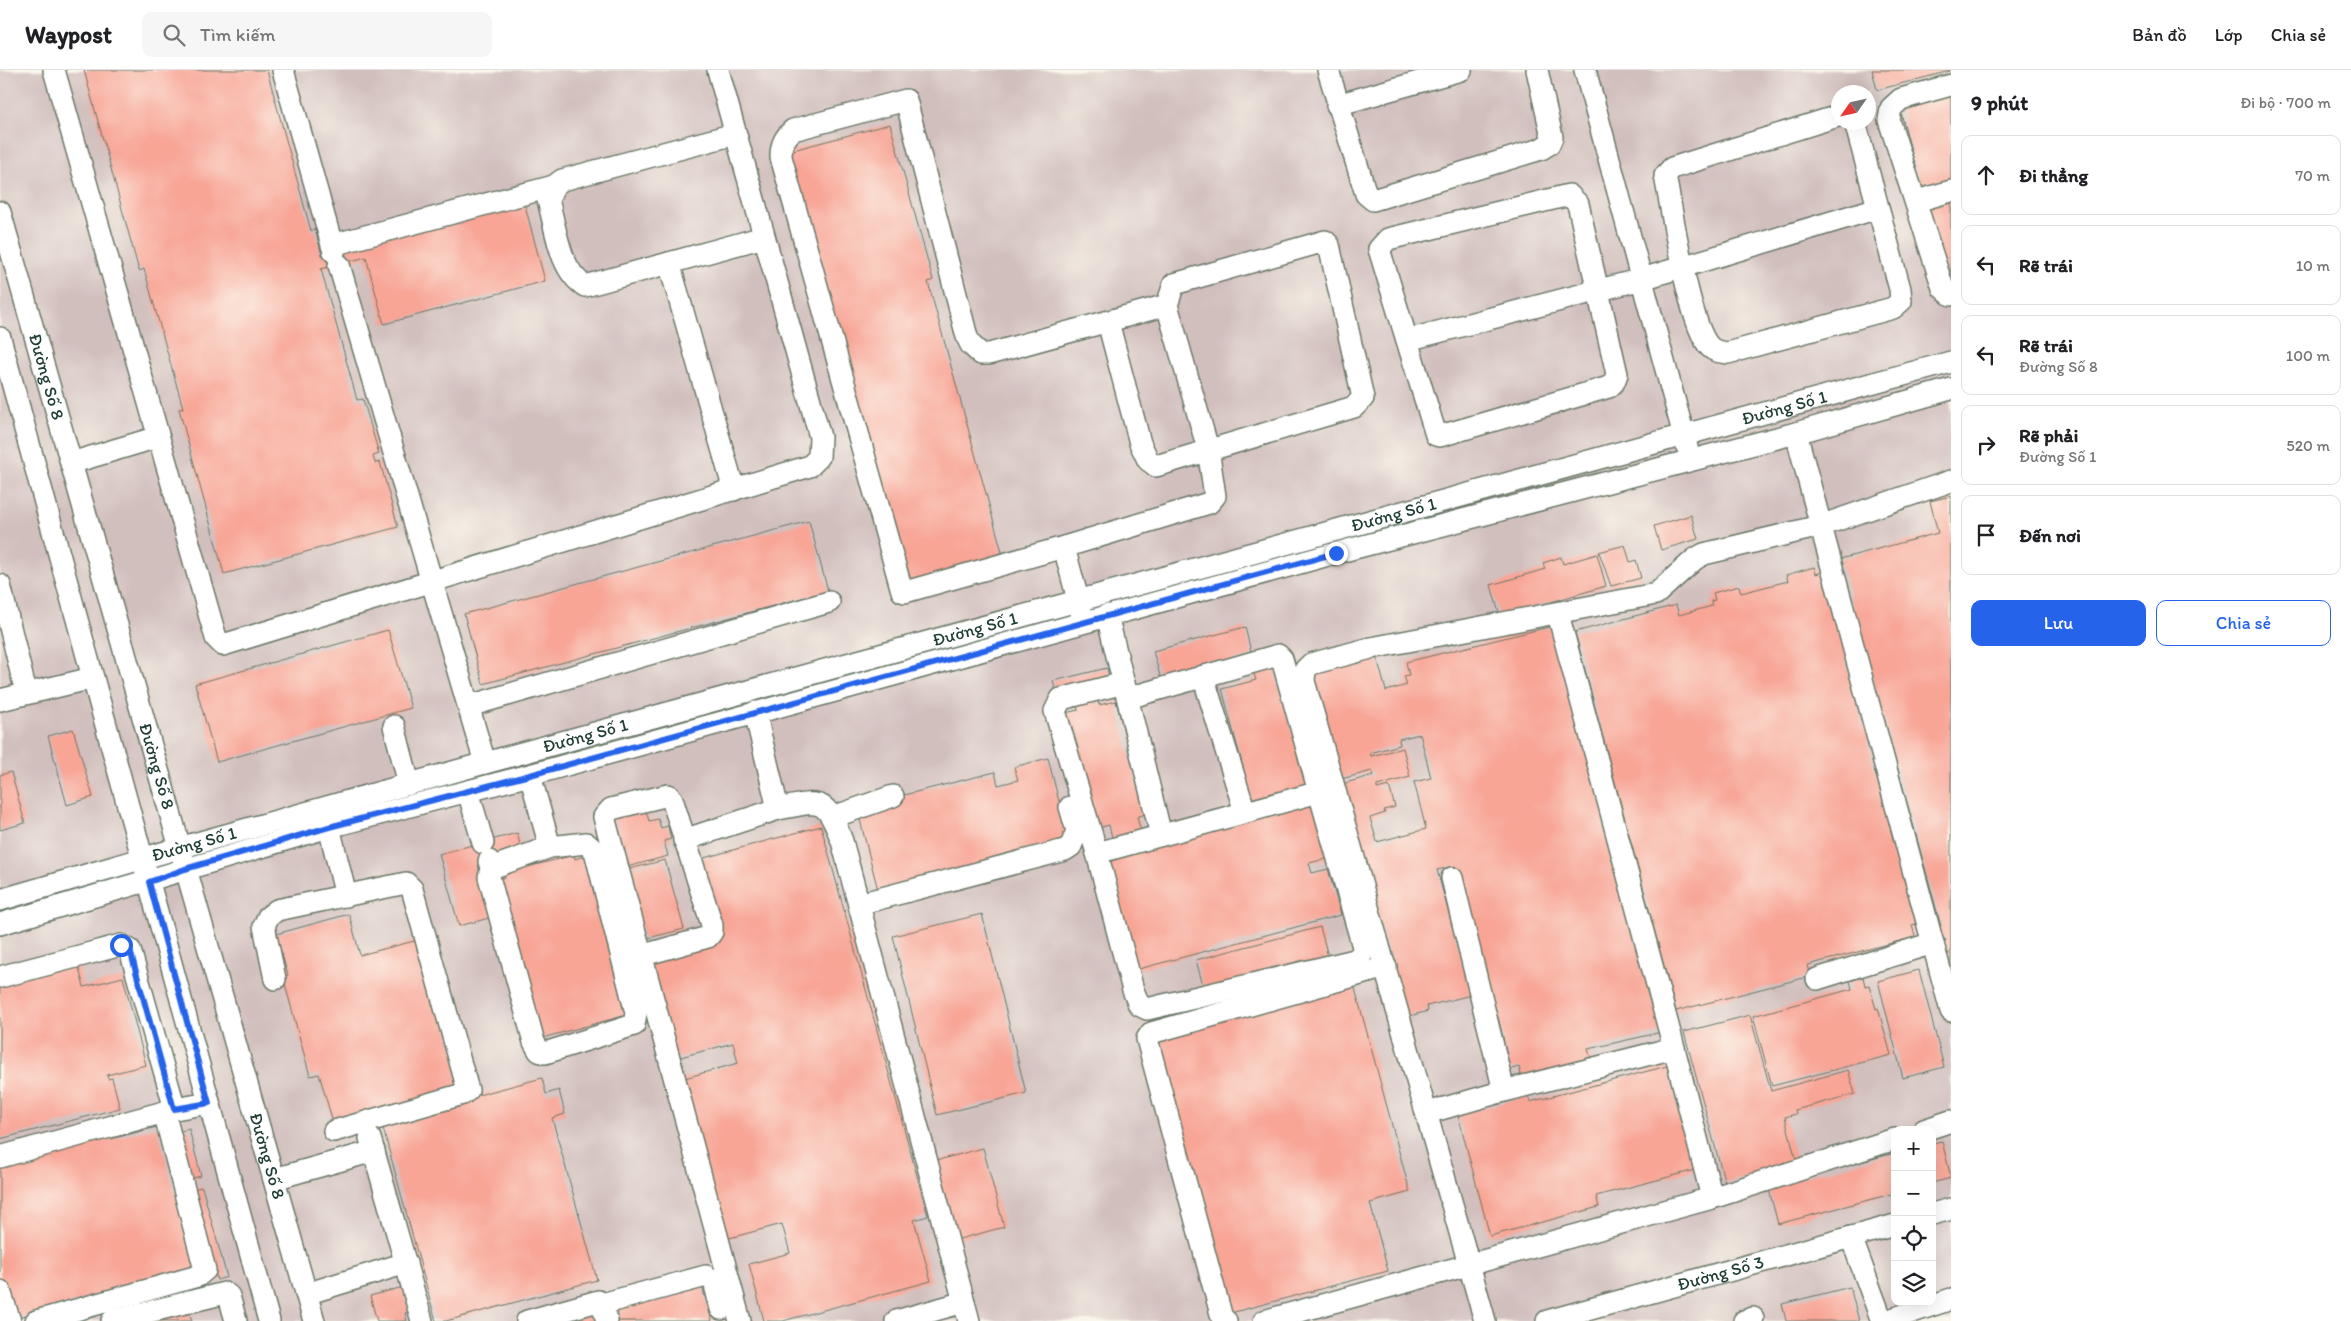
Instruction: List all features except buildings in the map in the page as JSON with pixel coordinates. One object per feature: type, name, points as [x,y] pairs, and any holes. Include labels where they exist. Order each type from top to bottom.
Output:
[{"type":"street","points":[[54,70],[216,638],[223,645],[734,490],[810,466],[819,457],[820,437],[718,70]]},
{"type":"street","points":[[283,70],[335,254],[485,763]]},
{"type":"street","points":[[1328,70],[1337,105],[1366,194],[1373,200],[1541,149],[1549,144],[1552,137],[1537,70]]},
{"type":"street","points":[[1337,105],[1460,70]]},
{"type":"street","points":[[1585,70],[1691,459]]},
{"type":"street","points":[[1951,85],[1901,99],[1891,108],[1889,120],[1917,201],[1943,288],[1951,295]]},
{"type":"street","points":[[1108,322],[1140,443],[1148,460],[1156,466],[1208,449],[1354,407],[1363,398],[1329,245],[1325,241],[1174,284],[1167,306],[1208,449],[1215,496],[1210,503],[1064,547],[905,592],[902,591],[780,157],[781,147],[785,138],[793,130],[906,100],[971,346],[980,354],[989,354],[1167,306]]},
{"type":"street","points":[[1831,118],[1672,168],[1665,176],[1682,266],[1699,329],[1709,346],[1717,352],[1728,353],[1893,308],[1901,301],[1900,289],[1857,130]]},
{"type":"street","points":[[335,254],[554,186],[562,180],[735,134]]},
{"type":"street","points":[[554,186],[548,200],[566,266],[575,280],[585,286],[764,237]]},
{"type":"street","points":[[1917,201],[1951,191]]},
{"type":"street","points":[[1569,195],[1578,204],[1598,290],[1618,374],[1609,387],[1440,436],[1434,432],[1379,249],[1388,240],[1569,195]]},
{"type":"street","points":[[1407,340],[1642,279],[1878,208]]},
{"type":"street","name":"Đường Số 8","points":[[0,212],[314,1321]]},
{"type":"street","points":[[669,263],[734,490]]},
{"type":"street","name":"Đường Số 8","points":[[0,338],[269,1321]]},
{"type":"street","name":"Đường Số 1","points":[[0,924],[149,882],[185,869],[329,827],[530,775],[755,712],[1081,612],[1684,435],[1951,362]]},
{"type":"street","name":"Đường Số 1","points":[[0,900],[485,763],[1081,612],[1107,615],[1691,459],[1796,433],[1951,389]]},
{"type":"street","points":[[1796,433],[1951,1010]]},
{"type":"street","points":[[71,463],[158,437]]},
{"type":"street","points":[[1485,1321],[1304,681],[1305,670],[1311,664],[1371,648],[1656,594],[1695,559],[1704,554],[1820,526],[1951,481]]},
{"type":"street","points":[[1064,547],[1081,612]]},
{"type":"street","points":[[0,585],[26,693]]},
{"type":"street","points":[[469,706],[829,602]]},
{"type":"street","points":[[1558,614],[1674,1048],[1712,1198]]},
{"type":"street","points":[[1107,615],[1161,835]]},
{"type":"street","points":[[1273,655],[1278,655],[1282,659],[1363,947],[1362,954],[1355,960],[1147,1009],[1139,1006],[1132,990],[1096,852],[1055,712],[1056,705],[1060,699],[1126,690],[1204,676],[1273,655]]},
{"type":"street","points":[[1204,676],[1245,812]]},
{"type":"street","points":[[0,700],[93,678]]},
{"type":"street","points":[[755,712],[778,809]]},
{"type":"street","points":[[394,726],[409,784]]},
{"type":"street","points":[[859,904],[1065,850],[1071,846],[1077,831],[1057,762]]},
{"type":"street","points":[[530,775],[550,847]]},
{"type":"street","points":[[468,791],[488,857],[489,877],[534,1042],[539,1051],[546,1053],[634,1025],[636,1013],[594,851],[586,843],[488,857]]},
{"type":"street","points":[[1096,852],[1320,792]]},
{"type":"street","points":[[640,956],[708,937],[712,932],[712,925],[672,799],[668,795],[611,809],[605,814],[640,956],[740,1321]]},
{"type":"street","points":[[833,817],[893,796]]},
{"type":"street","points":[[684,840],[778,809],[815,802],[824,806],[833,817],[859,904],[966,1312],[896,1321]]},
{"type":"street","points":[[329,827],[346,896]]},
{"type":"street","points":[[1452,878],[1504,1091]]},
{"type":"street","points":[[275,979],[264,926],[268,917],[277,910],[406,883],[412,889],[468,1090],[463,1094],[334,1131]]},
{"type":"street","points":[[1817,978],[1933,943]]},
{"type":"street","points":[[0,978],[121,945],[130,950],[205,1270],[198,1276],[36,1321]]},
{"type":"street","points":[[1226,1321],[1222,1318],[1147,1039],[1151,1033],[1386,967]]},
{"type":"street","points":[[1427,1113],[1504,1091],[1674,1048]]},
{"type":"street","points":[[0,1157],[169,1110],[209,1103]]},
{"type":"street","points":[[1936,1126],[1951,1121]]},
{"type":"street","points":[[1264,1321],[1712,1198],[1891,1140]]},
{"type":"street","points":[[274,1179],[372,1145],[422,1321]]},
{"type":"street","points":[[1936,1213],[1951,1209]]},
{"type":"street","name":"Đường Số 3","points":[[1547,1321],[1891,1226]]},
{"type":"street","points":[[1851,1237],[1882,1321]]},
{"type":"street","points":[[306,1294],[406,1263]]},
{"type":"street","points":[[527,1321],[598,1301],[604,1313],[706,1276],[714,1281],[724,1321]]},
{"type":"street","points":[[0,1291],[10,1321]]},
{"type":"street","points":[[112,1321],[150,1317],[225,1293],[228,1296],[236,1321]]},
{"type":"street","points":[[1886,1321],[1951,1299]]},
{"type":"shaded area","points":[[0,70],[1951,70],[1951,1321],[0,1321]]},
{"type":"route","points":[[121,945],[130,950],[174,1109],[209,1103],[149,882],[185,869],[329,827],[530,775],[1336,553]]}]
